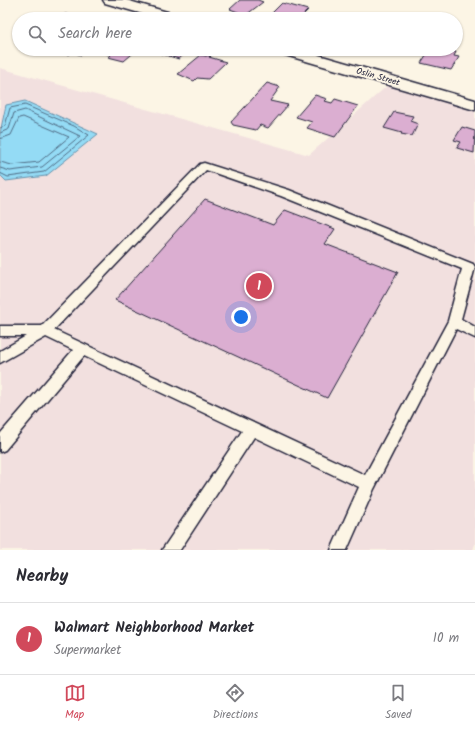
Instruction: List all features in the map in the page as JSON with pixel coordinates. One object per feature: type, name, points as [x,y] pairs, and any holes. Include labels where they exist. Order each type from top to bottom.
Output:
[{"type":"street","points":[[110,0],[152,12]]},
{"type":"street","name":"Oslin Street","points":[[305,56],[475,105]]},
{"type":"lane","points":[[0,358],[45,330],[204,166],[285,193],[469,267],[454,321],[368,484],[339,550]]},
{"type":"lane","points":[[454,321],[475,333]]},
{"type":"lane","points":[[0,331],[45,330],[368,484]]},
{"type":"lane","points":[[0,444],[83,348]]},
{"type":"lane","points":[[170,550],[252,428]]},
{"type":"shaded area","points":[[0,68],[309,155],[388,85],[475,110],[475,544],[473,550],[0,550],[0,175],[6,181],[6,105],[0,133]]},
{"type":"water","points":[[25,101],[98,134],[46,176],[6,181],[0,175],[0,133],[6,105]]},
{"type":"building","points":[[240,0],[258,0],[263,2],[250,12],[238,12],[230,9]]},
{"type":"building","points":[[282,3],[308,10],[306,12],[273,12]]},
{"type":"building","points":[[110,56],[130,56],[124,61],[108,57]]},
{"type":"building","points":[[169,56],[182,56],[179,59]]},
{"type":"building","points":[[200,56],[211,56],[209,57],[226,62],[208,79],[197,78],[194,81],[178,74]]},
{"type":"building","points":[[426,56],[459,57],[451,70],[421,63]]},
{"type":"building","points":[[267,83],[280,87],[270,101],[288,105],[268,128],[260,125],[256,130],[233,125],[231,122]]},
{"type":"building","points":[[315,95],[327,99],[325,101],[332,103],[335,99],[358,106],[335,137],[307,128],[312,122],[296,117]]},
{"type":"building","points":[[394,112],[413,116],[410,121],[418,124],[412,136],[384,128]]},
{"type":"building","points":[[462,127],[475,131],[474,153],[457,148],[461,142],[454,140]]},
{"type":"building","points":[[205,199],[273,225],[285,210],[335,229],[325,244],[398,272],[327,398],[115,300]]},
{"type":"place","name":"Walmart Neighborhood Market","points":[[259,286]]}]
